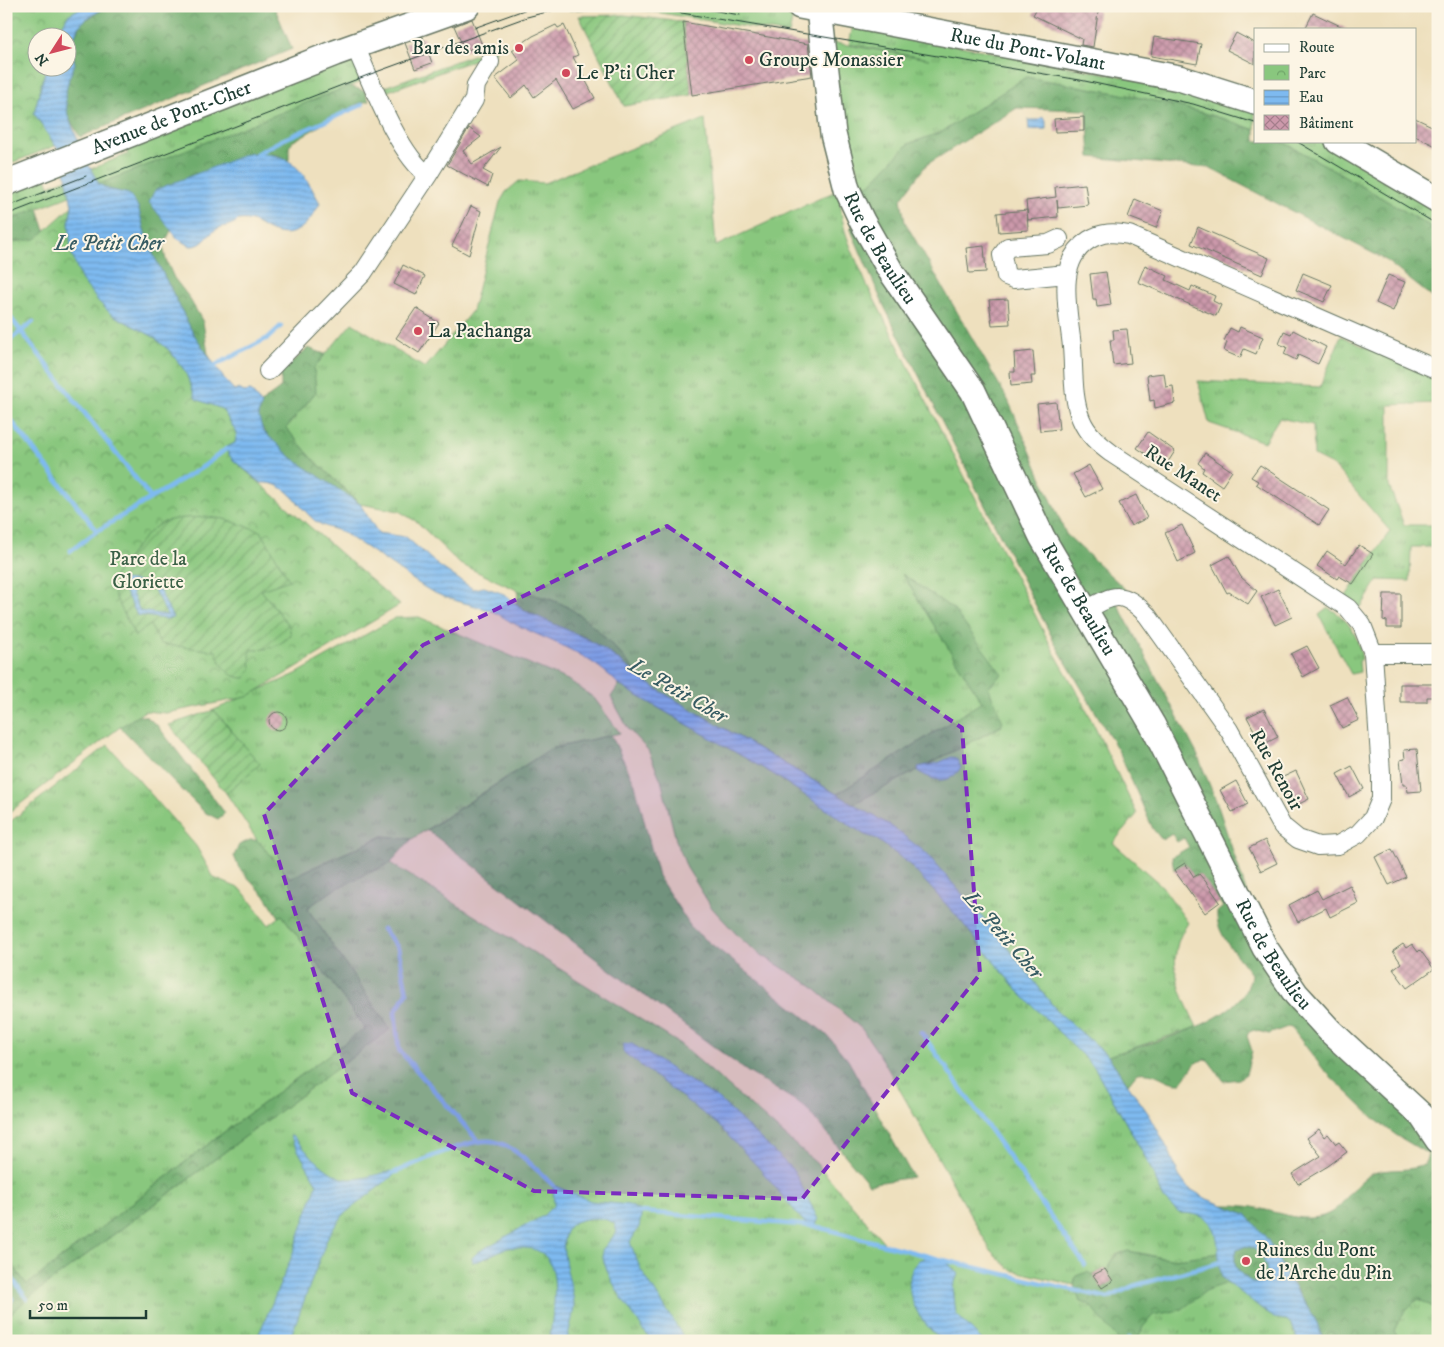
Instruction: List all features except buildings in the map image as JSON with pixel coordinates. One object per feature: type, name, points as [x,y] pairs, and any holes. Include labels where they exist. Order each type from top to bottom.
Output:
[{"type":"street","name":"Avenue de Pont-Cher","points":[[6,183],[345,49],[468,6]]},
{"type":"street","name":"Rue du Pont-Volant","points":[[809,8],[1179,78],[1254,102]]},
{"type":"street","name":"Rue de Beaulieu","points":[[809,8],[833,134],[853,203],[890,270],[973,391],[1042,538],[1152,724],[1265,948],[1296,994],[1330,1031],[1422,1116],[1437,1135]]},
{"type":"street","points":[[345,49],[417,167],[428,175]]},
{"type":"street","points":[[268,371],[363,273],[428,175],[474,100],[476,85],[490,62]]},
{"type":"street","points":[[1340,142],[1438,200]]},
{"type":"street","name":"Rue Manet","points":[[1373,653],[1362,625],[1348,608],[1111,453],[1090,433],[1078,408],[1067,274],[1073,256],[1086,242],[1102,234],[1112,232],[1129,235],[1438,370]]},
{"type":"street","points":[[1059,239],[1048,244],[1008,247],[1002,255],[1004,272],[1006,276],[1014,279],[1067,274]]},
{"type":"street","name":"Rue Renoir","points":[[1086,610],[1103,600],[1120,596],[1133,602],[1147,615],[1225,724],[1282,826],[1298,839],[1318,846],[1338,845],[1358,834],[1373,818],[1381,799],[1373,653]]},
{"type":"street","points":[[1373,653],[1438,653]]},
{"type":"highlighted area","points":[[667,526],[962,728],[980,974],[802,1199],[534,1191],[352,1093],[264,814],[423,645]]},
{"type":"green space","points":[[6,6],[84,6],[61,28],[28,28],[28,78],[43,78],[34,113],[55,146],[6,165]]},
{"type":"green space","points":[[108,6],[274,6],[292,49],[80,137],[68,116],[65,96],[69,78],[78,78],[78,29],[81,23]]},
{"type":"green space","points":[[568,6],[715,6],[755,13],[793,16],[789,34],[637,9],[607,7],[569,10]]},
{"type":"green space","points":[[624,15],[683,22],[692,95],[624,106],[579,16]]},
{"type":"green space","points":[[853,26],[1120,76],[1229,102],[1254,111],[1254,130],[1227,120],[1171,105],[1026,77],[942,132],[908,144],[870,185],[862,187],[844,123],[830,42],[929,59],[849,44]]},
{"type":"green space","points":[[495,47],[496,52],[383,93],[382,88]]},
{"type":"green space","points":[[349,60],[354,63],[363,81],[6,221],[6,192],[46,178],[49,186],[128,154],[124,145]]},
{"type":"green space","points":[[1026,77],[1113,93],[1199,112],[1254,130],[1254,142],[1283,142],[1438,231],[1438,302],[1384,259],[1209,168],[1090,157],[1087,110],[1017,108],[926,165],[901,199],[905,222],[1008,400],[1066,534],[1124,588],[1133,601],[1114,597],[1197,754],[1217,803],[1265,948],[1438,1135],[1438,1310],[1419,1299],[1410,1305],[1394,1331],[1400,1341],[1324,1341],[1314,1317],[1262,1234],[1246,1214],[1222,1205],[1255,1207],[1297,1217],[1318,1217],[1335,1210],[1369,1175],[1425,1164],[1428,1154],[1396,1135],[1376,1120],[1324,1070],[1290,1026],[1269,1034],[1254,1030],[1249,1032],[1247,1036],[1252,1051],[1246,1074],[1239,1079],[1224,1081],[1208,1060],[1204,1059],[1195,1064],[1181,1083],[1175,1083],[1151,1073],[1137,1073],[1128,1084],[1108,1056],[1169,1038],[1214,1018],[1232,1006],[1245,991],[1251,974],[1224,937],[1217,920],[1217,912],[1223,907],[1199,874],[1194,877],[1185,863],[1174,870],[1172,857],[1189,847],[1184,838],[1177,842],[1172,834],[1162,840],[1153,829],[1118,750],[1057,647],[923,384],[883,304],[850,228],[862,221],[853,203],[862,187],[870,184],[908,144],[942,132]]},
{"type":"green space","points":[[349,86],[365,91],[369,101],[357,104],[292,142],[289,147],[289,160],[278,155],[249,153],[165,220],[172,228],[163,247],[166,260],[174,278],[188,296],[203,322],[208,354],[214,365],[193,333],[148,244],[138,207],[129,194],[108,189],[99,184]]},
{"type":"green space","points":[[705,119],[716,246],[836,191],[841,198],[845,231],[866,283],[1054,652],[1081,699],[1137,814],[1113,843],[1162,886],[1188,923],[1176,949],[1175,962],[1180,988],[1197,1027],[1108,1056],[1057,1011],[1000,937],[891,826],[853,804],[1002,726],[988,691],[988,687],[996,680],[953,609],[903,575],[982,702],[837,794],[655,688],[643,679],[602,635],[565,606],[549,599],[519,591],[460,564],[417,522],[399,511],[360,504],[312,458],[286,428],[308,402],[316,384],[312,376],[314,368],[352,323],[425,368],[472,311],[500,202],[506,192],[519,181],[544,183]]},
{"type":"green space","points":[[1283,142],[1321,142],[1438,210],[1438,231]]},
{"type":"green space","name":"Parc de la Gloriette","points":[[72,206],[69,222],[111,314],[154,337],[170,351],[185,371],[197,399],[222,409],[237,433],[235,443],[226,448],[232,459],[400,605],[247,697],[166,713],[145,711],[120,727],[6,815],[6,243],[36,239]]},
{"type":"green space","points":[[38,208],[45,231],[36,240],[6,243],[6,221]]},
{"type":"green space","points":[[1341,336],[1438,381],[1438,403],[1389,405],[1389,486],[1404,525],[1438,525],[1438,547],[1411,547],[1410,581],[1378,580],[1361,607],[1346,596],[1390,531],[1334,466],[1314,456],[1313,425],[1279,418],[1264,442],[1209,423],[1198,381],[1320,387]]},
{"type":"green space","points":[[308,348],[325,354],[314,368],[316,392],[286,428],[312,458],[360,504],[300,464],[284,451],[261,426],[258,415],[260,405],[281,387],[281,372]]},
{"type":"green space","points":[[207,517],[224,519],[261,531],[289,580],[261,590],[289,626],[291,635],[272,647],[250,650],[251,670],[245,678],[229,673],[220,661],[216,651],[160,644],[150,625],[135,636],[114,594],[117,586],[114,576],[137,546],[157,526],[169,520],[180,518]]},
{"type":"green space","points":[[902,574],[953,609],[1002,674],[988,687],[1003,722],[1001,726],[853,804],[837,794],[982,702]]},
{"type":"green space","points":[[519,591],[553,600],[575,612],[596,629],[643,679],[610,653],[589,640],[524,609],[516,603]]},
{"type":"green space","points":[[1328,608],[1347,622],[1355,635],[1362,659],[1359,661],[1360,672],[1351,674],[1319,615]]},
{"type":"green space","points":[[419,617],[570,681],[594,698],[620,733],[550,749],[412,839],[383,836],[290,878],[257,840],[226,793],[259,764],[214,710],[296,674],[395,618]]},
{"type":"green space","points":[[619,685],[773,774],[865,835],[875,838],[907,862],[956,915],[1017,990],[1095,1068],[1148,1162],[1164,1199],[1179,1213],[1197,1215],[1213,1223],[1218,1233],[1219,1253],[1166,1259],[1135,1252],[1125,1252],[1117,1255],[1111,1261],[1107,1273],[1105,1269],[1093,1275],[1076,1276],[1074,1285],[1011,1270],[991,1251],[883,1060],[862,1029],[809,984],[760,954],[742,940],[712,908],[687,868],[676,840],[661,780],[648,750],[629,730],[611,697]]},
{"type":"green space","points":[[214,710],[260,764],[226,793],[169,725]]},
{"type":"green space","points":[[138,716],[145,716],[157,725],[225,813],[218,819],[204,812],[120,727]]},
{"type":"green space","points":[[611,735],[635,784],[658,876],[692,929],[826,1034],[848,1060],[913,1177],[869,1184],[804,1106],[748,1072],[630,985],[427,830],[550,749]]},
{"type":"green space","points":[[108,745],[196,846],[214,878],[241,889],[269,925],[282,915],[365,1028],[224,1132],[27,1285],[6,1256],[6,825]]},
{"type":"green space","points":[[383,836],[412,839],[390,863],[335,889],[307,908],[390,1029],[27,1299],[6,1318],[6,1256],[27,1285],[224,1132],[365,1028],[282,915],[279,917],[267,898],[239,868],[234,856],[239,845],[250,840],[257,840],[290,878]]},
{"type":"green space","points":[[390,863],[680,1044],[817,1164],[887,1246],[1108,1298],[1228,1283],[1271,1316],[1288,1321],[1293,1327],[1298,1341],[6,1341],[6,1318],[27,1299],[390,1029],[307,908],[335,889]]},
{"type":"green space","points":[[1246,1246],[1256,1251],[1263,1260],[1267,1270],[1267,1282],[1253,1284],[1238,1270],[1235,1261],[1237,1250]]},
{"type":"green space","points":[[1128,1251],[1176,1259],[1219,1253],[1222,1278],[1228,1283],[1207,1290],[1181,1310],[1153,1315],[1143,1327],[1137,1341],[1119,1341],[1089,1304],[1080,1302],[1074,1285],[1076,1276],[1087,1272],[1093,1275],[1102,1288],[1113,1281],[1107,1273],[1112,1261],[1116,1256]]},
{"type":"green space","points":[[1419,1299],[1438,1310],[1438,1341],[1400,1341],[1394,1331],[1396,1326],[1407,1309]]},
{"type":"water","name":"Le Petit Cher","points":[[84,6],[108,6],[86,19],[78,28],[61,28],[68,15]]},
{"type":"water","name":"Le Petit Cher","points":[[43,78],[69,78],[65,96],[68,116],[87,162],[99,184],[108,189],[129,194],[138,207],[148,244],[193,333],[225,380],[235,391],[239,389],[244,392],[251,391],[262,405],[258,414],[263,431],[292,458],[360,504],[378,533],[406,537],[439,566],[473,589],[484,587],[504,594],[525,611],[587,639],[605,650],[655,688],[891,826],[925,852],[1000,937],[1057,1011],[1108,1056],[1150,1116],[1170,1153],[1179,1176],[1187,1187],[1207,1199],[1246,1214],[1268,1240],[1289,1280],[1314,1317],[1324,1341],[1298,1341],[1292,1325],[1287,1320],[1274,1318],[1222,1278],[1218,1242],[1212,1225],[1205,1218],[1194,1214],[1179,1213],[1164,1199],[1148,1162],[1095,1068],[1017,990],[956,915],[907,862],[875,838],[865,835],[773,774],[619,685],[585,658],[492,611],[431,591],[345,534],[318,523],[285,490],[270,483],[261,483],[232,459],[225,448],[235,443],[237,433],[222,409],[196,399],[185,371],[170,351],[154,337],[111,314],[81,279],[71,252],[69,222],[72,206],[65,171],[57,148],[34,113]],"holes":[[[1246,1246],[1256,1251],[1263,1260],[1267,1270],[1267,1282],[1253,1283],[1240,1273],[1236,1266],[1235,1256],[1237,1250]]]},
{"type":"water","points":[[1042,117],[1046,120],[1046,129],[1029,130],[1028,120],[1039,120]]},
{"type":"water","points":[[249,153],[276,156],[294,164],[307,180],[320,203],[311,218],[299,229],[285,234],[277,233],[253,222],[238,220],[215,230],[200,244],[191,246],[178,239],[149,202],[155,190]]},
{"type":"water","points":[[123,580],[156,583],[173,618],[165,619],[137,615],[123,588]],"holes":[[[128,584],[153,588],[167,615],[140,611]]]},
{"type":"water","points":[[951,757],[956,758],[961,767],[952,777],[937,780],[919,772],[918,767],[938,763]]},
{"type":"water","points":[[623,1044],[632,1044],[720,1100],[794,1171],[818,1219],[814,1226],[804,1222],[760,1169],[717,1124],[623,1052]]},
{"type":"water","points":[[292,1135],[326,1169],[342,1178],[360,1178],[392,1171],[394,1175],[344,1214],[329,1234],[289,1341],[256,1341],[290,1261],[317,1184],[290,1136]]},
{"type":"water","points":[[553,1185],[591,1201],[629,1205],[642,1212],[639,1227],[630,1242],[640,1268],[686,1341],[651,1341],[621,1297],[608,1273],[602,1250],[617,1232],[614,1223],[610,1221],[598,1218],[581,1220],[571,1225],[565,1233],[564,1256],[574,1303],[567,1341],[550,1341],[554,1283],[552,1270],[547,1258],[538,1251],[511,1248],[503,1249],[481,1260],[472,1262],[472,1258],[478,1252],[543,1216],[554,1205]]},
{"type":"water","points":[[930,1256],[947,1262],[958,1274],[953,1287],[956,1314],[983,1341],[942,1341],[928,1327],[917,1311],[910,1292],[911,1273],[919,1260]]},
{"type":"waterway","points":[[258,153],[282,140],[362,105]]},
{"type":"waterway","points":[[6,312],[150,497]]},
{"type":"waterway","points":[[6,343],[33,322]]},
{"type":"waterway","points":[[210,368],[268,338],[281,326]]},
{"type":"waterway","points":[[6,414],[97,531]]},
{"type":"waterway","points":[[70,551],[97,531],[204,466],[226,449]]},
{"type":"waterway","points":[[383,929],[398,948],[407,993],[395,1012],[399,1050],[479,1142]]},
{"type":"waterway","points":[[921,1032],[1085,1265]]},
{"type":"waterway","points":[[393,1173],[456,1147],[481,1141],[491,1141],[500,1143],[517,1152],[553,1185]]},
{"type":"waterway","points":[[642,1212],[814,1226],[939,1259],[1108,1298],[1133,1286],[1225,1261]]},
{"type":"waterway","points":[[6,1270],[27,1299]]},
{"type":"waterway","points":[[6,1290],[12,1299],[6,1307]]},
{"type":"tram line","points":[[474,28],[535,6]]},
{"type":"tram line","points":[[6,215],[368,75],[527,17],[570,6]]},
{"type":"tram line","points":[[640,6],[1080,80],[1193,104],[1254,123]]},
{"type":"tram line","points":[[688,6],[740,15]]},
{"type":"tram line","points":[[1298,142],[1438,225]]},
{"type":"tram line","points":[[6,207],[86,176]]},
{"type":"place","name":"Bar des amis","points":[[519,48]]},
{"type":"place","name":"Groupe Monassier","points":[[749,60]]},
{"type":"place","name":"Le P'ti Cher","points":[[566,73]]},
{"type":"place","name":"La Pachanga","points":[[418,331]]},
{"type":"place","name":"Ruines du Pont de l'Arche du Pin","points":[[1246,1261]]}]
